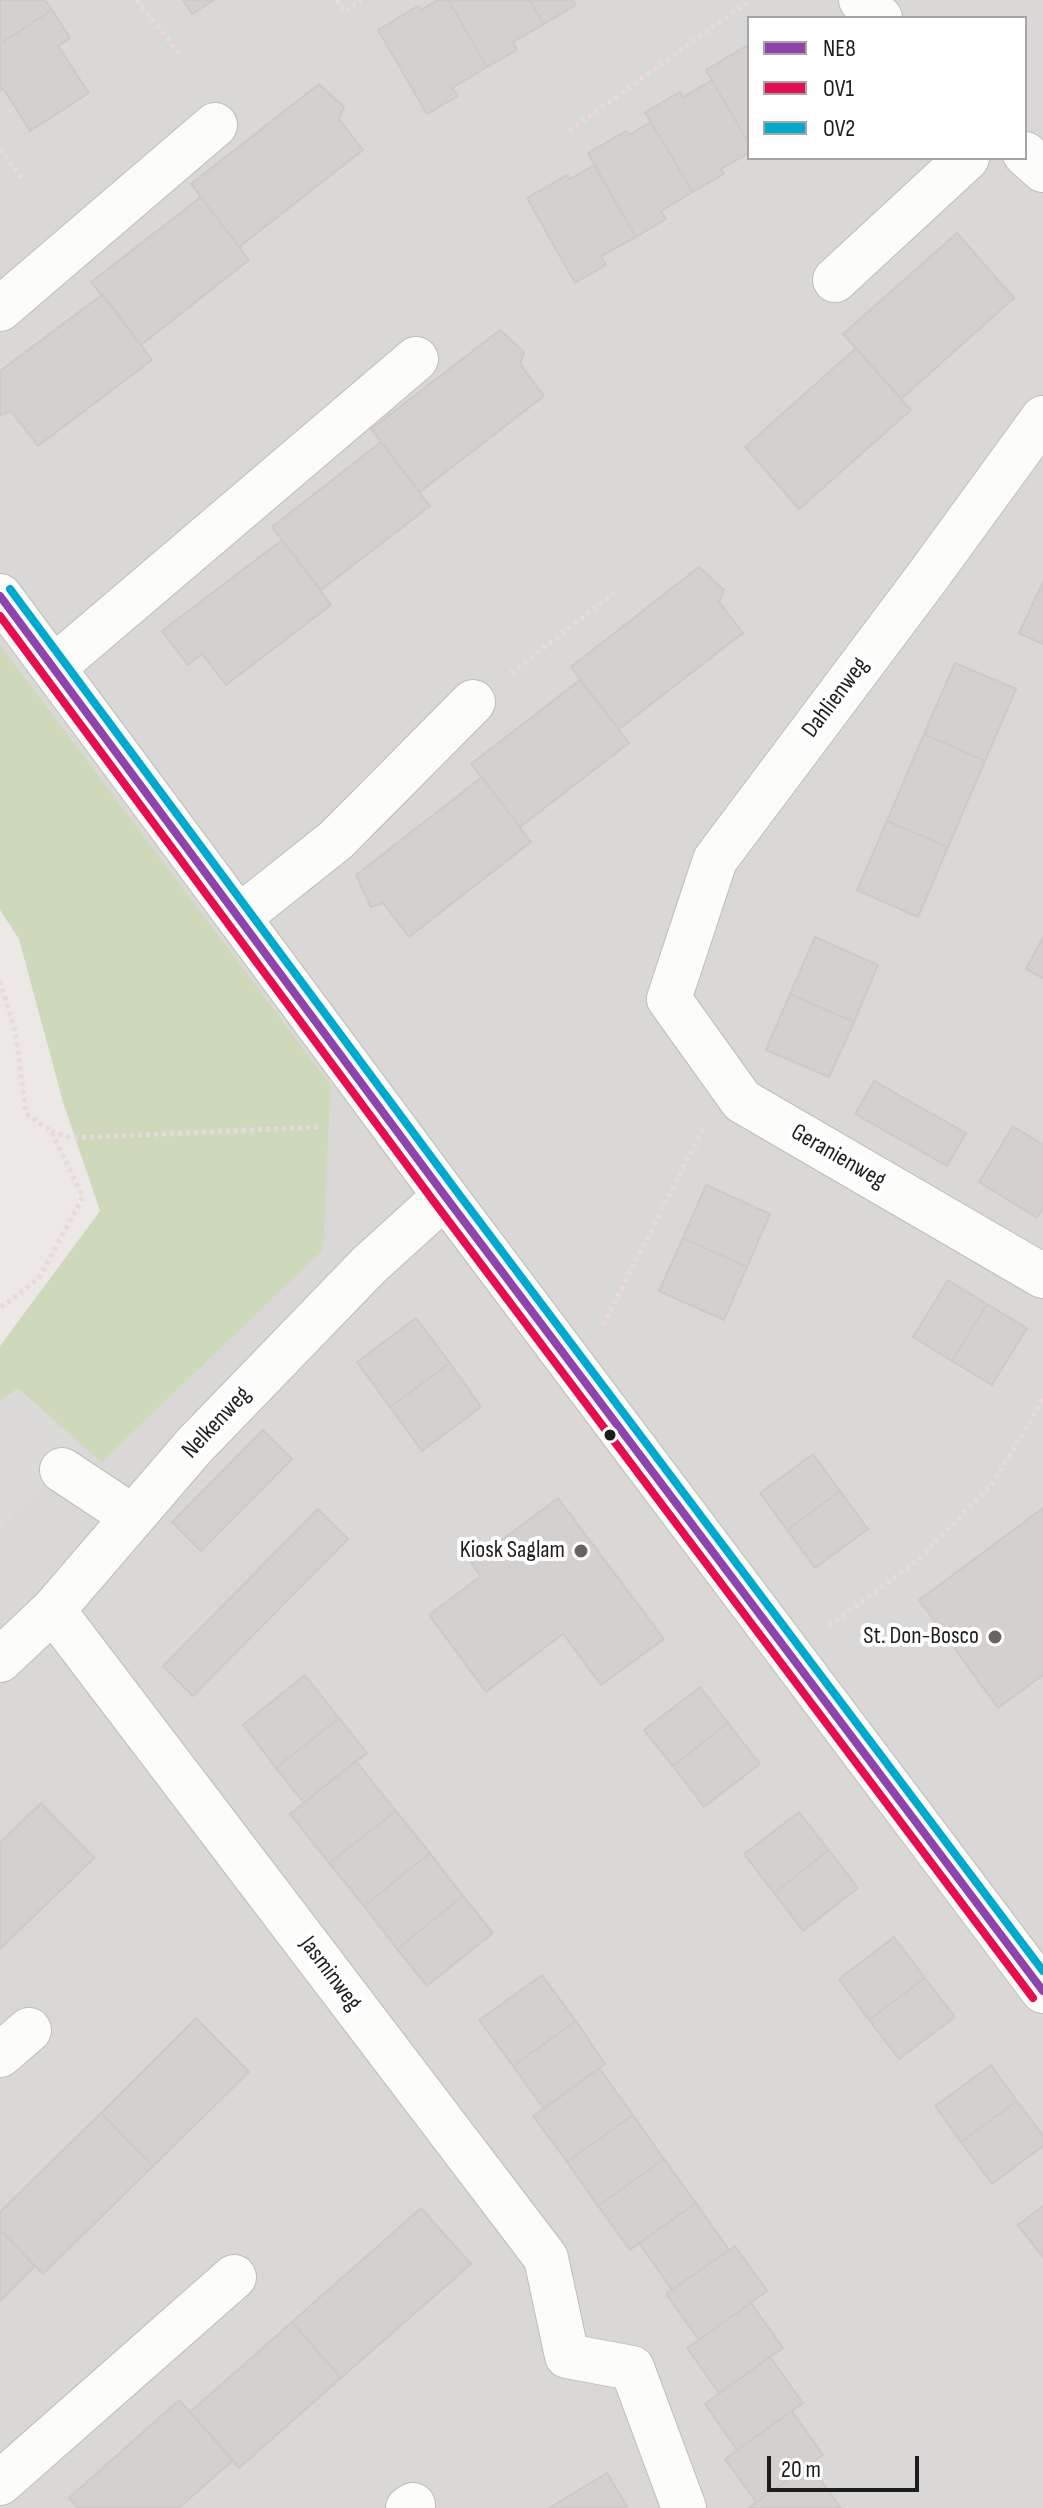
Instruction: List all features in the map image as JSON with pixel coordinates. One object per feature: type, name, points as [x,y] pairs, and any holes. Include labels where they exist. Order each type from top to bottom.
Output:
[{"type":"street","points":[[861,0],[878,16]]},
{"type":"street","points":[[0,309],[215,125]]},
{"type":"street","points":[[1027,156],[1043,170]]},
{"type":"street","points":[[835,280],[965,160]]},
{"type":"street","points":[[54,667],[416,359]]},
{"type":"street","name":"Dahlienweg","points":[[669,999],[715,860],[1043,418]]},
{"type":"street","points":[[0,596],[445,1196],[1043,1991]]},
{"type":"street","points":[[239,917],[336,840],[473,702]]},
{"type":"street","name":"Geranienweg","points":[[669,999],[742,1101],[1043,1276]]},
{"type":"street","name":"Nelkenweg","points":[[0,1660],[53,1610],[194,1446],[347,1287],[445,1196]]},
{"type":"street","points":[[62,1470],[133,1517]]},
{"type":"street","name":"Jasminweg","points":[[53,1610],[546,2258],[567,2356],[632,2368],[684,2508]]},
{"type":"street","points":[[0,2483],[234,2277]]},
{"type":"path","points":[[137,0],[180,55]]},
{"type":"path","points":[[337,0],[345,12],[361,0]]},
{"type":"path","points":[[569,131],[750,0]]},
{"type":"path","points":[[0,149],[22,178]]},
{"type":"path","points":[[473,702],[618,590]]},
{"type":"path","points":[[0,981],[15,1030],[26,1114],[51,1131],[72,1138],[318,1127]]},
{"type":"path","points":[[597,1336],[702,1131],[725,1078]]},
{"type":"path","points":[[0,1308],[39,1278],[83,1197],[51,1131]]},
{"type":"path","points":[[819,1633],[918,1560],[993,1483],[1043,1399]]},
{"type":"shaded area","points":[[0,0],[1043,0],[1043,2508],[0,2508],[0,1401],[17,1389],[103,1461],[322,1250],[331,1085],[0,644]]},
{"type":"shaded area","points":[[17,1389],[85,1448],[0,1529],[0,1401]]},
{"type":"shaded area","points":[[1043,1435],[1043,1927],[840,1643],[936,1565]]},
{"type":"green space","points":[[0,644],[331,1085],[323,1250],[102,1462],[18,1389],[0,1401],[0,1346],[100,1211],[63,1102],[19,939],[0,910]]},
{"type":"building","points":[[0,0],[45,0],[52,10],[0,44]]},
{"type":"building","points":[[183,0],[214,0],[192,14]]},
{"type":"building","points":[[438,0],[448,0],[487,67],[452,88],[458,96],[427,114],[378,30],[418,6],[421,10]]},
{"type":"building","points":[[448,0],[530,0],[544,24],[513,42],[517,50],[487,67]]},
{"type":"building","points":[[530,0],[573,0],[576,5],[544,24]]},
{"type":"building","points":[[52,10],[70,38],[58,46],[89,93],[30,131],[3,88],[0,90],[0,44]]},
{"type":"building","points":[[747,46],[747,141],[706,70]]},
{"type":"building","points":[[712,80],[747,141],[747,154],[721,169],[724,174],[693,192],[645,112],[680,92],[683,97]]},
{"type":"building","points":[[319,84],[344,107],[339,119],[363,150],[239,247],[191,184]]},
{"type":"building","points":[[651,122],[693,192],[661,211],[666,219],[636,237],[588,153],[626,131],[629,135]]},
{"type":"building","points":[[594,165],[636,237],[601,256],[606,265],[575,283],[527,198],[567,175],[570,179]]},
{"type":"building","points":[[201,197],[249,260],[141,345],[91,282]]},
{"type":"building","points":[[957,233],[1014,298],[901,399],[843,334]]},
{"type":"building","points":[[103,294],[152,360],[38,446],[11,411],[0,415],[0,371]]},
{"type":"building","points":[[500,330],[524,352],[520,364],[544,396],[420,492],[371,429]]},
{"type":"building","points":[[856,348],[911,410],[799,509],[745,447]]},
{"type":"building","points":[[381,442],[430,506],[321,590],[272,527]]},
{"type":"building","points":[[282,540],[331,605],[226,685],[202,654],[188,665],[162,631]]},
{"type":"building","points":[[699,567],[724,590],[719,602],[743,633],[619,729],[571,667]]},
{"type":"building","points":[[1043,582],[1043,644],[1019,633]]},
{"type":"building","points":[[955,663],[1016,689],[985,761],[924,734]]},
{"type":"building","points":[[580,680],[629,743],[520,827],[471,764]]},
{"type":"building","points":[[924,734],[985,761],[948,847],[887,821]]},
{"type":"building","points":[[482,777],[531,842],[409,937],[383,903],[371,907],[356,875]]},
{"type":"building","points":[[887,821],[948,847],[918,917],[857,890]]},
{"type":"building","points":[[815,937],[878,965],[854,1022],[790,994]]},
{"type":"building","points":[[1043,937],[1043,978],[1026,969]]},
{"type":"building","points":[[790,994],[854,1022],[829,1077],[766,1050]]},
{"type":"building","points":[[874,1081],[966,1133],[947,1166],[855,1114]]},
{"type":"building","points":[[1013,1126],[1043,1145],[1043,1208],[1037,1218],[979,1182]]},
{"type":"building","points":[[706,1185],[770,1214],[747,1267],[683,1238]]},
{"type":"building","points":[[683,1238],[747,1267],[724,1320],[659,1291]]},
{"type":"building","points":[[948,1280],[987,1304],[952,1361],[913,1337]]},
{"type":"building","points":[[987,1304],[1027,1328],[992,1385],[952,1361]]},
{"type":"building","points":[[416,1318],[450,1363],[390,1407],[357,1362]]},
{"type":"building","points":[[450,1363],[481,1407],[422,1451],[390,1407]]},
{"type":"building","points":[[263,1430],[292,1459],[201,1551],[172,1522]]},
{"type":"building","points":[[813,1454],[840,1491],[787,1530],[760,1493]]},
{"type":"building","points":[[840,1491],[868,1529],[815,1568],[787,1530]]},
{"type":"building","points":[[558,1498],[664,1639],[601,1685],[563,1634],[486,1692],[429,1615],[481,1576],[471,1563]]},
{"type":"building","name":"St. Don-Bosco","points":[[1043,1508],[1043,1675],[998,1708],[919,1600]]},
{"type":"building","points":[[318,1509],[348,1539],[193,1696],[163,1666]]},
{"type":"building","points":[[305,1675],[339,1718],[276,1768],[243,1725]]},
{"type":"building","points":[[700,1687],[728,1723],[673,1766],[644,1730]]},
{"type":"building","points":[[339,1718],[367,1753],[304,1803],[276,1768]]},
{"type":"building","points":[[728,1723],[760,1764],[704,1807],[673,1766]]},
{"type":"building","points":[[356,1761],[396,1811],[329,1863],[290,1814]]},
{"type":"building","points":[[41,1803],[94,1858],[0,1949],[0,1843]]},
{"type":"building","points":[[396,1811],[430,1853],[364,1906],[329,1863]]},
{"type":"building","points":[[799,1812],[829,1850],[774,1893],[744,1854]]},
{"type":"building","points":[[829,1850],[858,1888],[803,1931],[774,1893]]},
{"type":"building","points":[[430,1853],[463,1896],[397,1949],[364,1906]]},
{"type":"building","points":[[463,1896],[493,1933],[427,1986],[397,1949]]},
{"type":"building","points":[[894,1937],[925,1978],[869,2020],[839,1979]]},
{"type":"building","points":[[542,1975],[576,2021],[513,2066],[479,2020]]},
{"type":"building","points":[[925,1978],[955,2017],[899,2059],[869,2020]]},
{"type":"building","points":[[196,2018],[249,2072],[153,2166],[101,2113]]},
{"type":"building","points":[[576,2021],[605,2064],[544,2109],[513,2066]]},
{"type":"building","points":[[991,2065],[1017,2101],[961,2142],[935,2106]]},
{"type":"building","points":[[599,2068],[633,2115],[567,2162],[533,2116]]},
{"type":"building","points":[[1017,2101],[1043,2136],[1043,2146],[992,2184],[961,2142]]},
{"type":"building","points":[[101,2113],[153,2166],[43,2274],[0,2230],[0,2212]]},
{"type":"building","points":[[633,2115],[664,2159],[598,2206],[567,2162]]},
{"type":"building","points":[[664,2159],[696,2203],[630,2250],[598,2206]]},
{"type":"building","points":[[696,2203],[729,2250],[672,2290],[639,2243]]},
{"type":"building","points":[[1043,2206],[1043,2258],[1018,2225]]},
{"type":"building","points":[[421,2208],[471,2264],[341,2378],[292,2322]]},
{"type":"building","points":[[0,2230],[35,2266],[0,2301]]},
{"type":"building","points":[[735,2246],[767,2291],[699,2340],[666,2294]]},
{"type":"building","points":[[751,2303],[783,2348],[719,2393],[687,2348]]},
{"type":"building","points":[[292,2322],[341,2378],[239,2468],[190,2412]]},
{"type":"building","points":[[770,2357],[803,2403],[737,2450],[705,2404]]},
{"type":"building","points":[[179,2400],[233,2460],[179,2508],[78,2508],[69,2498]]},
{"type":"building","points":[[792,2411],[823,2455],[756,2502],[725,2459]]},
{"type":"building","points":[[810,2465],[841,2508],[749,2508],[756,2502]]},
{"type":"building","points":[[607,2473],[628,2508],[549,2508]]},
{"type":"transit line","name":"OV2","points":[[10,589],[455,1189],[1043,1971]]},
{"type":"transit line","name":"NE8","points":[[0,596],[445,1196],[1043,1991]]},
{"type":"transit line","name":"OV1","points":[[0,616],[435,1203],[1033,1998]]},
{"type":"place","name":"Kiosk Saglam","points":[[581,1551]]},
{"type":"place","name":"St. Don-Bosco","points":[[995,1637]]}]
